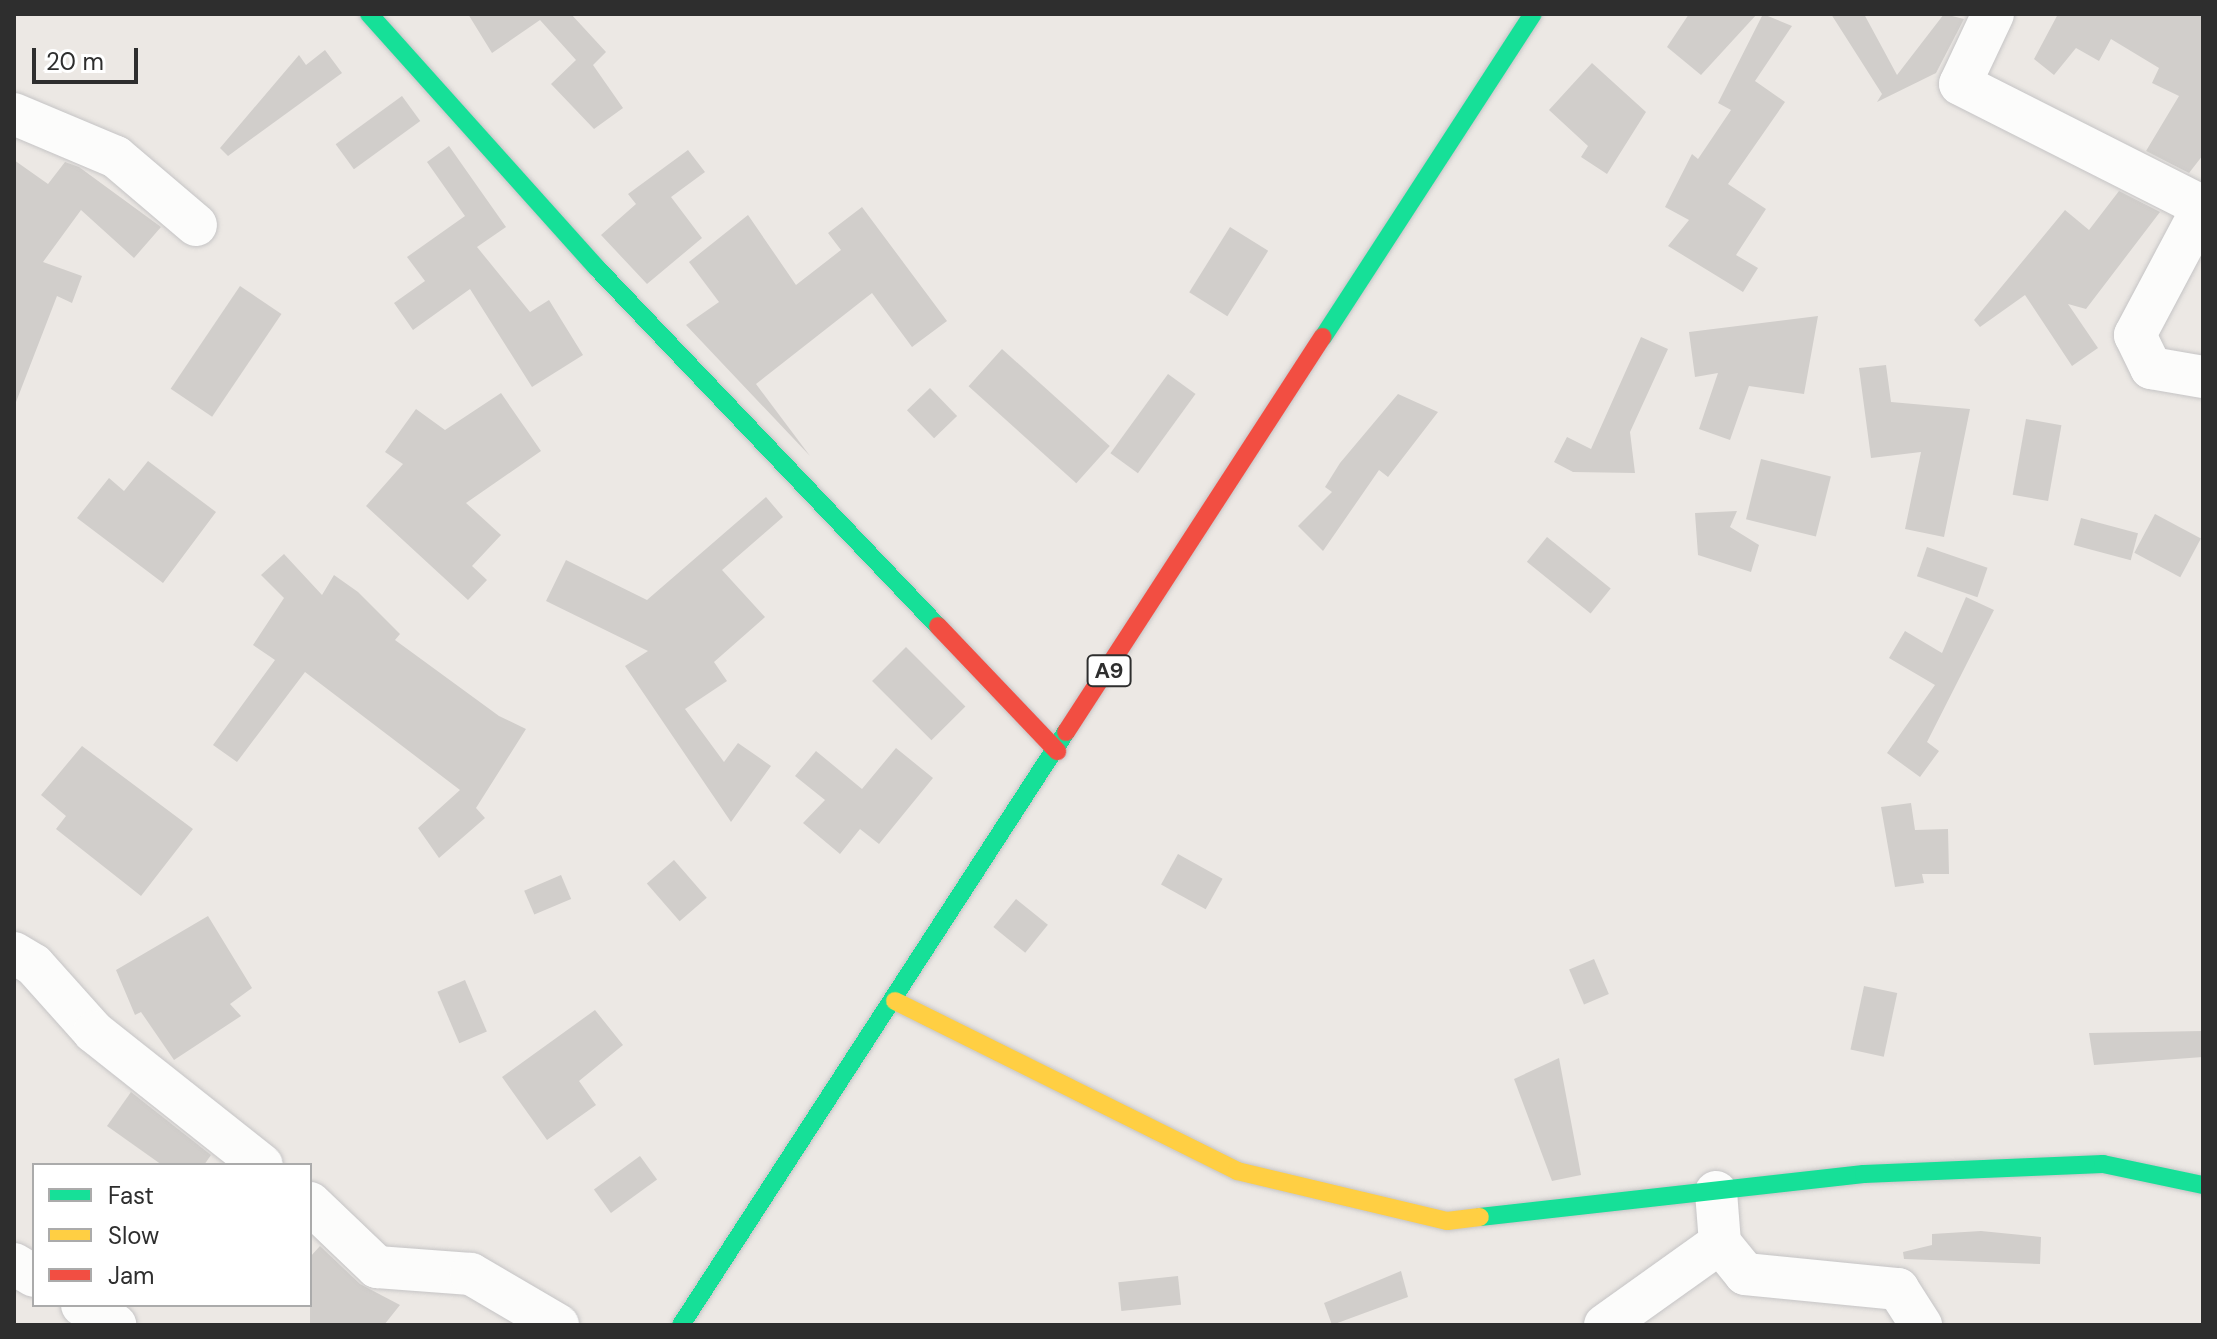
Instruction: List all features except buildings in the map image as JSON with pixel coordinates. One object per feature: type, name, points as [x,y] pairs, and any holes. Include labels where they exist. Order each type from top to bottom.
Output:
[{"type":"street","points":[[369,14],[596,267],[1057,751]]},
{"type":"street","name":"A9","points":[[681,1325],[895,1001],[1533,14]]},
{"type":"street","points":[[1993,14],[1960,84],[2203,207],[2135,335],[2151,368],[2203,377]]},
{"type":"street","points":[[14,114],[116,157],[196,225]]},
{"type":"street","points":[[14,953],[34,965],[94,1032],[259,1163]]},
{"type":"street","points":[[895,1001],[1237,1171],[1447,1221],[1864,1174],[2103,1164],[2203,1185]]},
{"type":"street","points":[[1716,1192],[1720,1243],[1745,1274],[1898,1289],[1921,1325]]},
{"type":"street","points":[[312,1205],[377,1267],[471,1274],[558,1325]]},
{"type":"street","points":[[1605,1325],[1720,1243]]},
{"type":"street","points":[[14,1264],[32,1275]]},
{"type":"street","points":[[85,1307],[115,1325]]},
{"type":"traffic: fast","points":[[369,14],[596,267],[938,626]]},
{"type":"traffic: fast","points":[[1323,337],[1533,14]]},
{"type":"traffic: fast","points":[[681,1325],[1066,732]]},
{"type":"traffic: fast","points":[[1480,1217],[1864,1174],[2103,1164],[2203,1185]]},
{"type":"traffic: slow","points":[[895,1001],[1237,1171],[1447,1221],[1480,1217]]},
{"type":"traffic: jam","points":[[1066,732],[1323,337]]},
{"type":"traffic: jam","points":[[938,626],[1057,751]]}]
